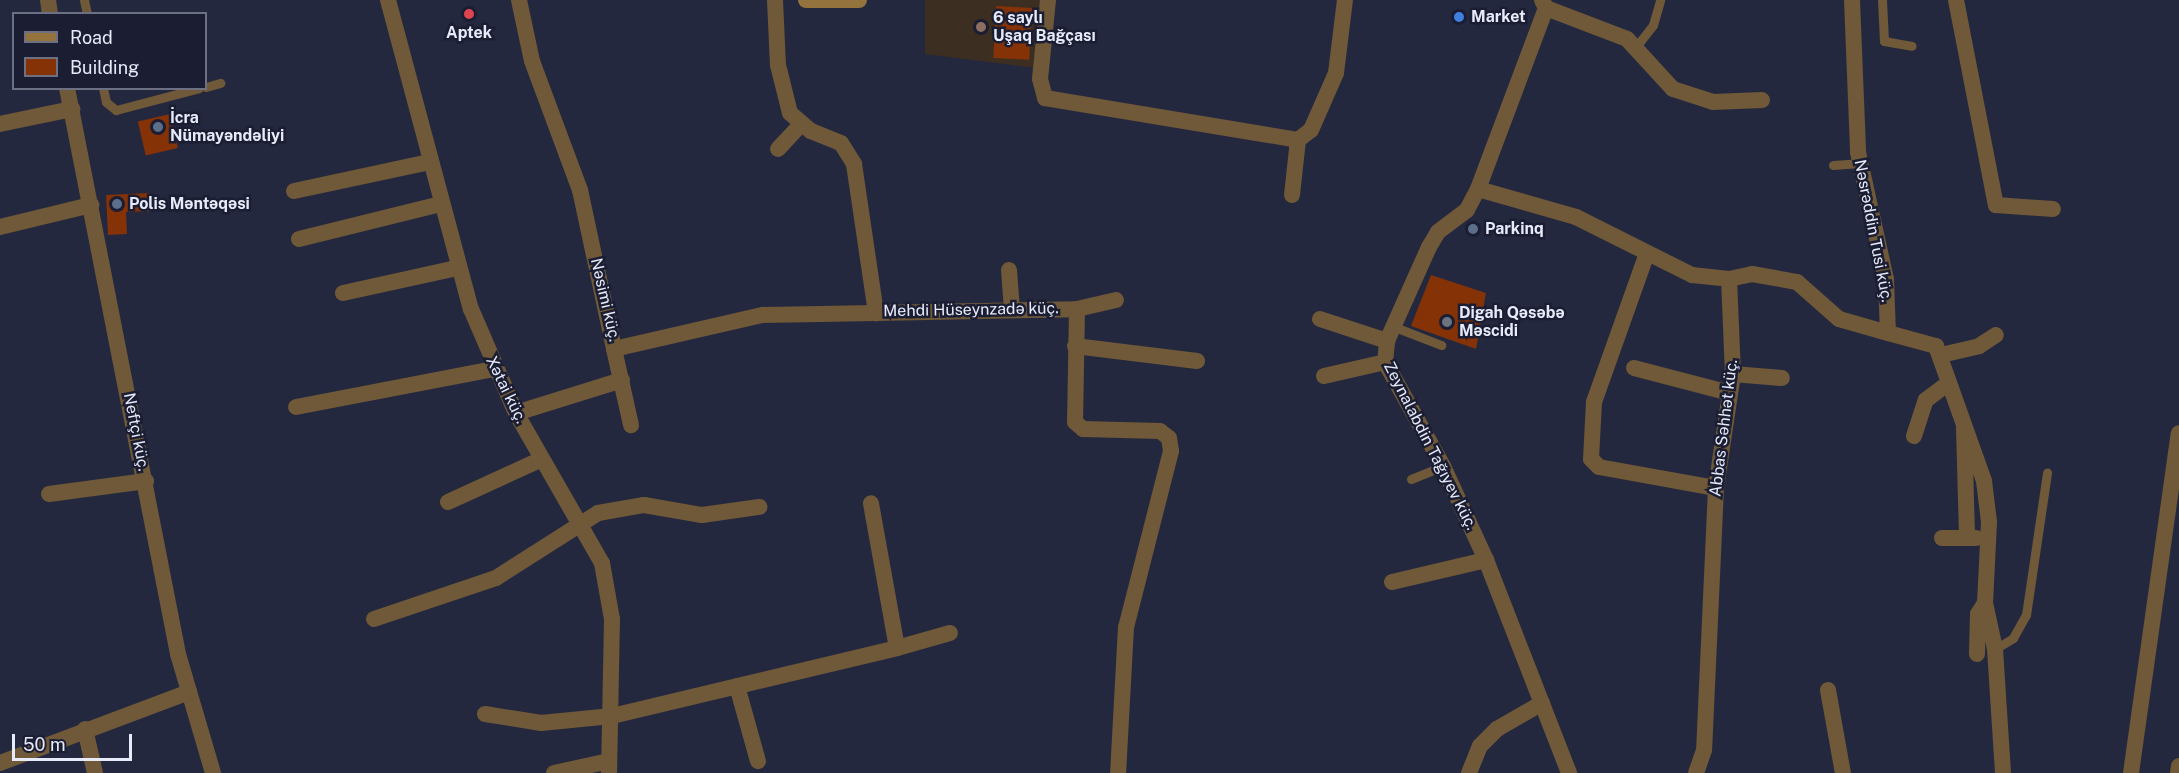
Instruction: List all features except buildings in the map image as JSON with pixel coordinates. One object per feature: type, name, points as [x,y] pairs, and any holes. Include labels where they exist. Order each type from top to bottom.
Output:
[{"type":"main road","points":[[806,0],[859,0]]},
{"type":"street","name":"Xətai küç.","points":[[388,0],[456,268],[494,369],[516,413],[578,520],[609,588],[612,716],[609,767]]},
{"type":"street","name":"Nəsimi küç.","points":[[519,0],[532,61],[580,190],[614,349],[763,315],[876,313]]},
{"type":"street","points":[[775,0],[778,65],[790,113],[801,124],[778,149]]},
{"type":"street","points":[[1048,0],[1040,79],[1045,98],[1298,140]]},
{"type":"street","points":[[1292,195],[1298,140],[1311,130],[1336,73],[1345,0]]},
{"type":"street","name":"Nəsrəddin Tusi küç.","points":[[1852,0],[1860,163],[1886,279],[1888,333]]},
{"type":"street","points":[[1956,0],[1996,205],[2053,209]]},
{"type":"street","points":[[1544,4],[1619,34],[1673,89],[1713,102],[1762,100]]},
{"type":"street","name":"Zeynalabdin Tağıyev küç.","points":[[1544,4],[1478,189],[1467,210],[1443,228],[1428,247],[1389,334],[1385,362],[1443,466],[1486,560],[1569,773]]},
{"type":"street","name":"Neftçi küç.","points":[[67,90],[189,692],[213,773]]},
{"type":"street","points":[[0,124],[72,109]]},
{"type":"street","name":"Mehdi Hüseynzadə küç.","points":[[801,124],[848,150],[876,313],[1077,309],[1075,422],[1083,429],[1160,431],[1168,438],[1171,451],[1126,627],[1118,773]]},
{"type":"street","points":[[294,191],[429,162]]},
{"type":"street","points":[[1478,189],[1576,218],[1646,256],[1692,275],[1729,279],[1752,274],[1797,282],[1839,319],[1926,341],[1941,355],[1946,385],[1984,481],[1989,538],[1985,603],[1995,650],[2003,773]]},
{"type":"street","points":[[299,239],[440,204]]},
{"type":"street","points":[[0,227],[91,205]]},
{"type":"street","points":[[1646,256],[1594,402],[1591,459],[1599,466],[1716,488]]},
{"type":"street","points":[[343,293],[456,268]]},
{"type":"street","points":[[1009,270],[1012,310]]},
{"type":"street","name":"Abbas Səhhət küç.","points":[[1696,773],[1704,750],[1716,488],[1733,374],[1729,279]]},
{"type":"street","points":[[1077,309],[1116,300]]},
{"type":"street","points":[[1320,319],[1389,334]]},
{"type":"street","points":[[1941,355],[1979,346],[1996,335]]},
{"type":"street","points":[[1075,346],[1197,361]]},
{"type":"street","points":[[614,349],[631,425]]},
{"type":"street","points":[[1324,376],[1385,362]]},
{"type":"street","points":[[1634,368],[1730,393]]},
{"type":"street","points":[[296,407],[494,369]]},
{"type":"street","points":[[1733,374],[1782,378]]},
{"type":"street","points":[[516,413],[622,380]]},
{"type":"street","points":[[1914,436],[1926,400],[1946,385]]},
{"type":"street","points":[[1964,428],[1960,432],[1967,538]]},
{"type":"street","points":[[2131,773],[2179,434]]},
{"type":"street","points":[[448,502],[542,459]]},
{"type":"street","points":[[49,494],[146,481]]},
{"type":"street","points":[[871,503],[897,648]]},
{"type":"street","points":[[374,619],[496,578],[530,561],[578,520],[644,505],[702,515],[759,507]]},
{"type":"street","points":[[1942,538],[1989,538]]},
{"type":"street","points":[[1392,582],[1486,560]]},
{"type":"street","points":[[1977,654],[1978,614],[1985,603]]},
{"type":"street","points":[[485,714],[541,723],[612,716],[897,648],[950,633]]},
{"type":"street","points":[[737,686],[758,761]]},
{"type":"street","points":[[1828,690],[1843,773]]},
{"type":"street","points":[[0,763],[85,729],[189,692]]},
{"type":"street","points":[[1469,773],[1480,746],[1497,729],[1542,703]]},
{"type":"street","points":[[85,729],[95,773]]},
{"type":"street","points":[[2178,773],[2179,766]]},
{"type":"street","points":[[554,773],[609,767]]},
{"type":"lane","points":[[1635,48],[1653,25],[1660,0]]},
{"type":"lane","points":[[1882,0],[1884,41],[1912,46]]},
{"type":"lane","points":[[207,87],[220,83]]},
{"type":"lane","points":[[103,90],[106,102],[116,110],[191,90]]},
{"type":"lane","points":[[1833,165],[1860,163]]},
{"type":"lane","points":[[1389,334],[1441,345]]},
{"type":"lane","points":[[1411,479],[1443,466]]},
{"type":"lane","points":[[1995,650],[2013,638],[2026,615],[2047,473]]},
{"type":"shaded area","name":"6 saylı Uşaq Bağçası","points":[[925,0],[1040,0],[1035,68],[925,54]]},
{"type":"place","name":"Aptek","points":[[469,14]]},
{"type":"place","name":"Market","points":[[1459,17]]},
{"type":"place","name":"6 saylı Uşaq Bağçası","points":[[981,27]]},
{"type":"place","name":"İcra Nümayəndəliyi","points":[[158,127]]},
{"type":"place","name":"Polis Məntəqəsi","points":[[117,204]]},
{"type":"place","name":"Parkinq","points":[[1473,229]]},
{"type":"place","name":"Digah Qəsəbə Məscidi","points":[[1447,322]]}]
